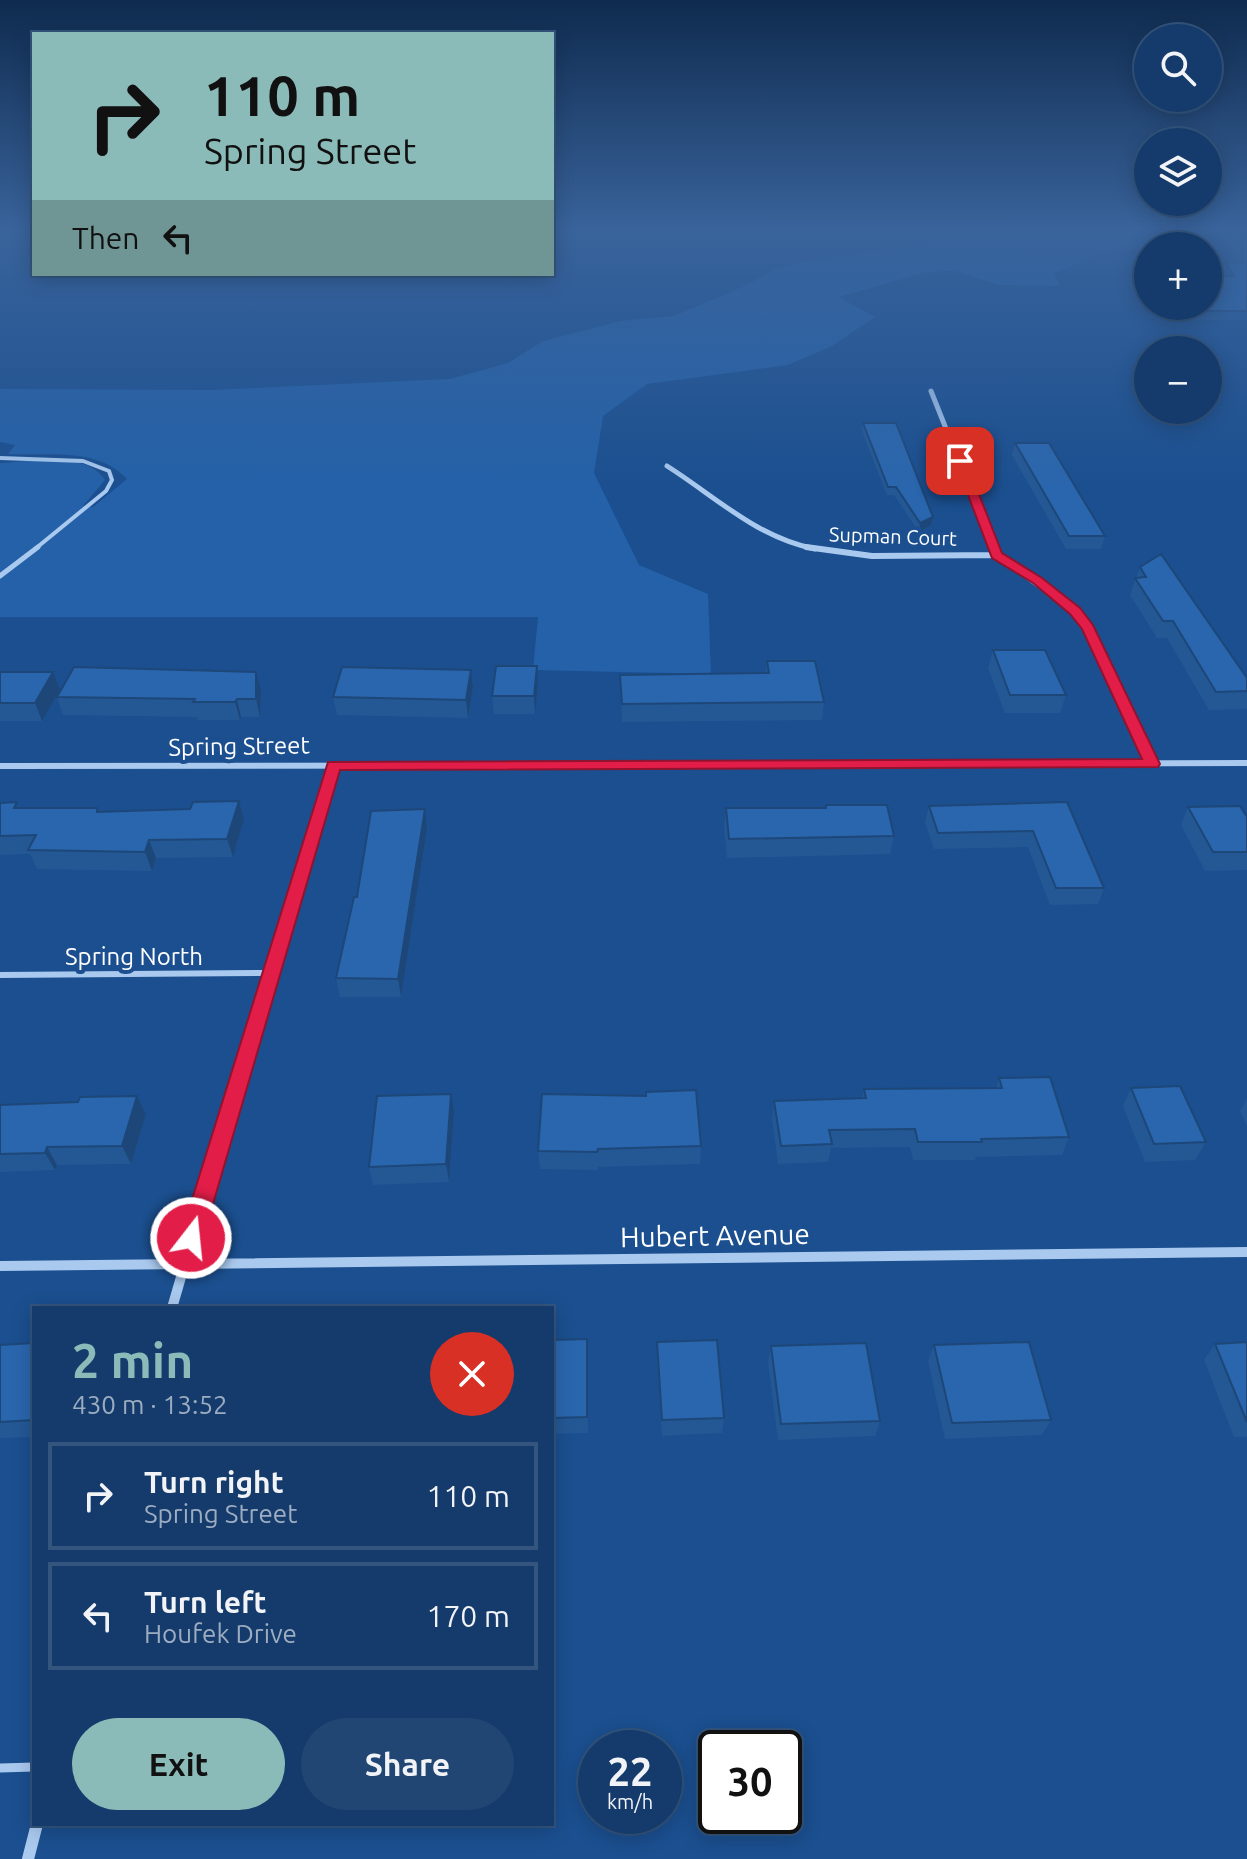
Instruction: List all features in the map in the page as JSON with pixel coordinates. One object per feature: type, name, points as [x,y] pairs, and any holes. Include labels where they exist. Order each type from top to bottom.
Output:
[{"type":"street","points":[[931,391],[997,555],[1075,611],[1088,628],[1152,764]]},
{"type":"street","name":"Supman Court","points":[[667,466],[750,525],[794,543],[866,554],[997,555]]},
{"type":"street","name":"Spring Street","points":[[0,766],[1247,763]]},
{"type":"street","points":[[173,1306],[269,973],[334,765]]},
{"type":"street","name":"Hubert Avenue","points":[[0,1266],[1247,1252]]},
{"type":"street","points":[[28,1859],[36,1826]]},
{"type":"lane","points":[[0,458],[98,463],[113,476],[110,485],[97,500],[0,576]]},
{"type":"lane","name":"Spring North","points":[[0,975],[269,973]]},
{"type":"lane","points":[[0,1768],[32,1767]]},
{"type":"shaded area","points":[[679,314],[869,314],[875,317],[832,346],[788,365],[647,384],[603,416],[594,473],[639,565],[708,594],[711,674],[533,670],[538,617],[0,617],[0,463],[57,460],[85,465],[105,480],[83,506],[93,507],[127,479],[102,462],[87,458],[56,454],[8,454],[15,445],[0,442],[0,389],[213,390],[450,379],[508,363],[543,341],[621,321]]},
{"type":"building","points":[[863,423],[896,423],[933,517],[920,523],[896,487],[888,487]]},
{"type":"building","points":[[1015,443],[1049,443],[1105,536],[1069,536]]},
{"type":"building","points":[[1161,554],[1247,678],[1247,691],[1216,692],[1173,621],[1163,621],[1135,578],[1146,577],[1140,567]]},
{"type":"building","points":[[993,650],[1045,650],[1066,695],[1010,695]]},
{"type":"building","points":[[767,661],[815,661],[824,702],[622,704],[620,675],[769,673]]},
{"type":"building","points":[[496,666],[537,666],[534,696],[492,696]]},
{"type":"building","points":[[74,667],[256,672],[256,699],[193,702],[195,699],[57,697]]},
{"type":"building","points":[[342,667],[471,670],[466,700],[333,697]]},
{"type":"building","points":[[0,672],[53,672],[35,703],[0,703]]},
{"type":"building","points":[[239,801],[227,839],[149,840],[145,852],[28,850],[36,835],[0,836],[0,803],[17,802],[14,808],[97,808],[97,812],[190,809],[193,802]]},
{"type":"building","points":[[1067,802],[1104,888],[1056,888],[1033,831],[938,833],[929,806]]},
{"type":"building","points":[[826,805],[887,805],[894,836],[729,839],[726,808],[826,808]]},
{"type":"building","points":[[1240,806],[1247,817],[1247,852],[1213,852],[1188,807]]},
{"type":"building","points":[[425,809],[398,979],[336,978],[354,897],[357,897],[371,811]]},
{"type":"building","points":[[1050,1077],[1069,1137],[918,1142],[915,1129],[829,1130],[832,1144],[781,1146],[774,1101],[866,1098],[864,1089],[1002,1088],[999,1078]]},
{"type":"building","points":[[1180,1086],[1206,1142],[1154,1144],[1131,1088]]},
{"type":"building","points":[[696,1090],[701,1146],[598,1149],[597,1152],[538,1151],[542,1094],[646,1096],[646,1092]]},
{"type":"building","points":[[451,1094],[446,1164],[369,1167],[377,1096]]},
{"type":"building","points":[[137,1096],[122,1146],[47,1147],[45,1153],[0,1154],[0,1105],[78,1102],[80,1097]]},
{"type":"building","points":[[587,1339],[587,1417],[554,1418],[554,1340]]},
{"type":"building","points":[[717,1340],[724,1418],[662,1420],[657,1342]]},
{"type":"building","points":[[1029,1342],[1051,1420],[952,1423],[934,1345]]},
{"type":"building","points":[[1247,1342],[1247,1422],[1215,1344]]},
{"type":"building","points":[[32,1343],[32,1420],[0,1422],[0,1345]]},
{"type":"building","points":[[866,1343],[880,1421],[781,1424],[771,1346]]},
{"type":"route","points":[[191,1238],[334,765],[829,767],[1152,764],[1088,628],[1075,611],[997,555],[960,461]]}]
